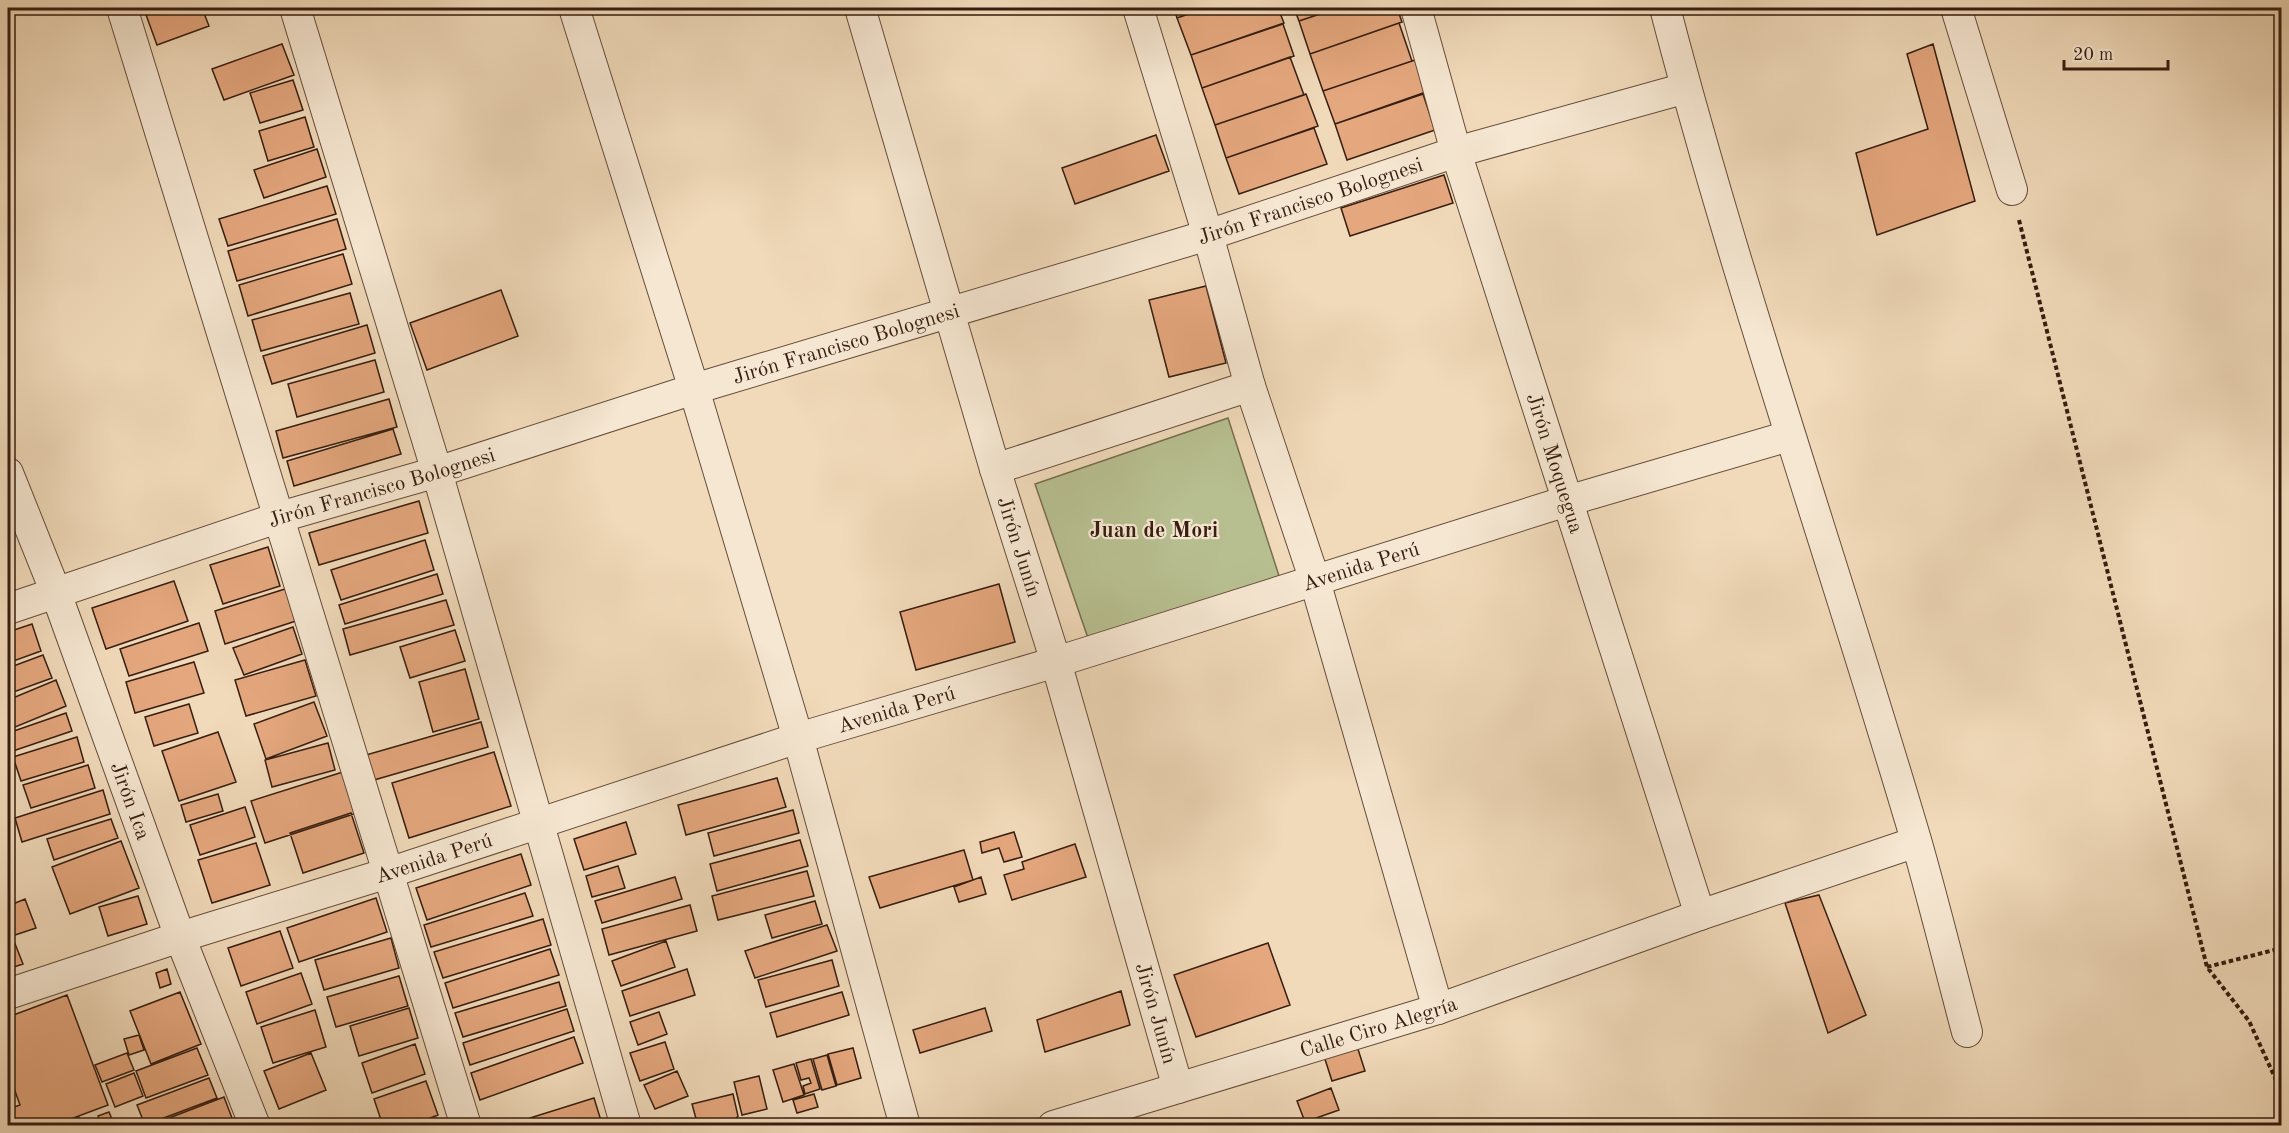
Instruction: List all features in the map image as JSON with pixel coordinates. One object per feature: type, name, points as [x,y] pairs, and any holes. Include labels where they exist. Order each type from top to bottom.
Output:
[{"type":"street","points":[[122,8],[466,1125]]},
{"type":"street","points":[[295,8],[437,472],[626,1125]]},
{"type":"street","points":[[574,8],[694,389],[798,738],[905,1125]]},
{"type":"street","name":"Jirón Junín","points":[[860,8],[995,469],[1056,662],[1178,1088]]},
{"type":"street","points":[[1138,8],[1208,235],[1250,386],[1315,581],[1438,1008]]},
{"type":"street","name":"Jirón Moquegua","points":[[1416,8],[1456,152],[1700,915]]},
{"type":"street","points":[[1665,8],[1686,88],[1789,436],[1841,595],[1916,842],[1967,1032]]},
{"type":"street","points":[[1956,8],[2012,190]]},
{"type":"street","name":"Jirón Francisco Bolognesi","points":[[8,609],[280,517],[437,472],[694,389],[1208,235],[1456,152],[1686,88]]},
{"type":"street","points":[[995,469],[1250,386]]},
{"type":"street","name":"Avenida Perú","points":[[8,994],[180,937],[388,873],[798,738],[1056,662],[1567,501],[1789,436]]},
{"type":"street","name":"Jirón Ica","points":[[8,473],[56,593],[180,937],[255,1125]]},
{"type":"street","name":"Calle Ciro Alegría","points":[[1053,1125],[1438,1008],[1700,915],[1916,842]]},
{"type":"path","points":[[2012,190],[2207,967],[2249,1021],[2282,1093]]},
{"type":"path","points":[[2207,967],[2282,948]]},
{"type":"green space","points":[[1228,418],[1281,582],[1089,641],[1035,484]]},
{"type":"building","points":[[156,8],[202,8],[209,26],[157,45],[145,12]]},
{"type":"building","points":[[1174,8],[1206,8],[1177,18]]},
{"type":"building","points":[[1206,8],[1278,8],[1284,23],[1191,55],[1177,18]]},
{"type":"building","points":[[1294,8],[1338,8],[1299,21]]},
{"type":"building","points":[[1338,8],[1397,8],[1402,22],[1310,54],[1299,21]]},
{"type":"building","points":[[1399,23],[1412,61],[1323,91],[1310,54]]},
{"type":"building","points":[[1283,24],[1294,56],[1202,88],[1191,55]]},
{"type":"building","points":[[282,44],[294,75],[224,100],[212,69]]},
{"type":"building","points":[[1933,44],[1975,201],[1877,235],[1856,153],[1928,129],[1907,54]]},
{"type":"building","points":[[1290,57],[1304,95],[1215,125],[1202,88]]},
{"type":"building","points":[[1415,60],[1426,92],[1335,124],[1323,91]]},
{"type":"building","points":[[293,80],[303,110],[260,123],[250,93]]},
{"type":"building","points":[[1306,94],[1318,126],[1226,158],[1215,125]]},
{"type":"building","points":[[1423,94],[1435,130],[1347,160],[1335,124]]},
{"type":"building","points":[[305,117],[314,147],[268,161],[259,131]]},
{"type":"building","points":[[1314,128],[1327,164],[1239,194],[1226,158]]},
{"type":"building","points":[[1156,135],[1169,171],[1075,204],[1062,168]]},
{"type":"building","points":[[317,149],[326,177],[264,198],[254,170]]},
{"type":"building","points":[[1444,175],[1453,203],[1350,236],[1341,208]]},
{"type":"building","points":[[327,186],[336,214],[228,246],[219,219]]},
{"type":"building","points":[[337,219],[346,249],[237,281],[228,251]]},
{"type":"building","points":[[343,254],[352,284],[248,316],[239,285]]},
{"type":"building","points":[[1206,286],[1226,363],[1169,377],[1149,300]]},
{"type":"building","points":[[501,290],[518,336],[427,370],[410,323]]},
{"type":"building","points":[[350,293],[359,324],[261,351],[252,320]]},
{"type":"building","points":[[367,325],[375,353],[272,384],[263,356]]},
{"type":"building","points":[[375,360],[384,392],[297,417],[288,384]]},
{"type":"building","points":[[389,399],[397,427],[283,458],[276,431]]},
{"type":"building","points":[[393,429],[401,454],[294,486],[287,461]]},
{"type":"building","points":[[419,501],[428,533],[319,565],[309,533]]},
{"type":"building","points":[[425,540],[434,570],[341,600],[331,570]]},
{"type":"building","points":[[268,547],[280,586],[223,604],[210,565]]},
{"type":"building","points":[[437,574],[443,594],[345,624],[339,605]]},
{"type":"building","points":[[174,581],[188,621],[106,649],[92,608]]},
{"type":"building","points":[[999,584],[1015,642],[916,670],[900,612]]},
{"type":"building","points":[[285,589],[296,621],[225,644],[215,611]]},
{"type":"building","points":[[446,600],[454,625],[350,655],[343,629]]},
{"type":"building","points":[[199,623],[208,651],[129,676],[120,649]]},
{"type":"building","points":[[32,624],[41,651],[8,663],[8,632]]},
{"type":"building","points":[[293,627],[302,654],[244,675],[233,648]]},
{"type":"building","points":[[455,630],[465,661],[410,678],[400,647]]},
{"type":"building","points":[[43,655],[52,678],[8,694],[8,668]]},
{"type":"building","points":[[305,660],[316,696],[246,716],[235,680]]},
{"type":"building","points":[[194,662],[204,693],[135,713],[126,682]]},
{"type":"building","points":[[465,669],[479,719],[433,732],[419,682]]},
{"type":"building","points":[[56,680],[66,706],[8,730],[8,700]]},
{"type":"building","points":[[314,702],[327,736],[266,759],[254,724]]},
{"type":"building","points":[[189,704],[198,733],[154,746],[145,717]]},
{"type":"building","points":[[66,713],[72,731],[10,752],[8,733]]},
{"type":"building","points":[[481,722],[488,747],[374,780],[366,755]]},
{"type":"building","points":[[218,732],[236,782],[179,801],[162,751]]},
{"type":"building","points":[[77,737],[84,762],[21,781],[13,757]]},
{"type":"building","points":[[328,743],[335,770],[272,787],[265,760]]},
{"type":"building","points":[[494,752],[511,806],[409,838],[392,783]]},
{"type":"building","points":[[88,765],[95,788],[31,808],[23,785]]},
{"type":"building","points":[[346,771],[360,812],[265,843],[251,801]]},
{"type":"building","points":[[777,778],[786,807],[686,835],[678,805]]},
{"type":"building","points":[[103,790],[110,814],[22,842],[15,818]]},
{"type":"building","points":[[218,794],[223,811],[186,822],[181,805]]},
{"type":"building","points":[[245,807],[255,837],[200,855],[190,825]]},
{"type":"building","points":[[793,810],[799,833],[714,856],[708,833]]},
{"type":"building","points":[[351,813],[364,853],[303,873],[290,833]]},
{"type":"building","points":[[111,819],[118,838],[54,860],[47,839]]},
{"type":"building","points":[[626,822],[636,854],[584,870],[574,839]]},
{"type":"building","points":[[1014,832],[1022,857],[1004,862],[999,848],[982,853],[980,842]]},
{"type":"building","points":[[800,840],[808,866],[717,891],[710,864]]},
{"type":"building","points":[[121,841],[139,888],[70,914],[52,867]]},
{"type":"building","points":[[256,843],[270,885],[212,903],[198,860]]},
{"type":"building","points":[[1075,844],[1086,877],[1012,900],[1004,875],[1024,869],[1022,862]]},
{"type":"building","points":[[964,850],[973,880],[880,908],[869,877]]},
{"type":"building","points":[[521,854],[531,885],[427,920],[416,888]]},
{"type":"building","points":[[618,866],[625,888],[592,897],[586,876]]},
{"type":"building","points":[[807,871],[814,896],[718,920],[712,896]]},
{"type":"building","points":[[675,877],[682,899],[602,923],[595,901]]},
{"type":"building","points":[[981,877],[986,894],[959,902],[954,887]]},
{"type":"building","points":[[525,893],[533,916],[431,947],[424,925]]},
{"type":"building","points":[[1819,895],[1866,1015],[1828,1033],[1785,903]]},
{"type":"building","points":[[138,896],[147,924],[108,936],[99,907]]},
{"type":"building","points":[[376,898],[387,932],[299,962],[287,928]]},
{"type":"building","points":[[25,899],[36,928],[12,936],[23,964],[8,969],[8,906]]},
{"type":"building","points":[[815,901],[822,924],[772,938],[765,915]]},
{"type":"building","points":[[690,905],[697,931],[609,955],[602,929]]},
{"type":"building","points":[[543,919],[551,945],[443,978],[434,952]]},
{"type":"building","points":[[827,925],[837,951],[755,978],[745,951]]},
{"type":"building","points":[[280,931],[293,968],[241,986],[228,948]]},
{"type":"building","points":[[391,938],[399,968],[324,990],[315,960]]},
{"type":"building","points":[[666,941],[675,967],[621,986],[612,961]]},
{"type":"building","points":[[1268,943],[1290,1005],[1196,1037],[1174,975]]},
{"type":"building","points":[[550,949],[559,975],[453,1008],[445,983]]},
{"type":"building","points":[[832,960],[839,986],[766,1007],[758,980]]},
{"type":"building","points":[[167,969],[171,984],[160,988],[156,973]]},
{"type":"building","points":[[687,969],[695,995],[630,1016],[622,991]]},
{"type":"building","points":[[301,973],[312,1004],[257,1024],[246,992]]},
{"type":"building","points":[[399,976],[408,1006],[336,1027],[327,997]]},
{"type":"building","points":[[559,982],[566,1006],[463,1037],[455,1013]]},
{"type":"building","points":[[1121,991],[1130,1025],[1045,1052],[1037,1020]]},
{"type":"building","points":[[180,992],[201,1044],[151,1064],[130,1011]]},
{"type":"building","points":[[842,992],[849,1015],[777,1037],[770,1013]]},
{"type":"building","points":[[67,995],[108,1105],[52,1126],[8,1126],[8,1109],[20,1105],[11,1080],[8,1082],[8,1017]]},
{"type":"building","points":[[409,1008],[418,1038],[359,1056],[350,1026]]},
{"type":"building","points":[[985,1008],[992,1031],[920,1053],[913,1030]]},
{"type":"building","points":[[567,1009],[574,1031],[470,1065],[463,1043]]},
{"type":"building","points":[[315,1010],[326,1047],[273,1063],[261,1027]]},
{"type":"building","points":[[659,1012],[667,1034],[638,1045],[630,1022]]},
{"type":"building","points":[[139,1035],[144,1050],[129,1055],[124,1039]]},
{"type":"building","points":[[574,1037],[583,1063],[480,1100],[471,1073]]},
{"type":"building","points":[[665,1042],[674,1069],[640,1081],[630,1053]]},
{"type":"building","points":[[1356,1043],[1365,1071],[1332,1081],[1323,1053]]},
{"type":"building","points":[[415,1044],[425,1074],[372,1093],[362,1063]]},
{"type":"building","points":[[197,1048],[208,1075],[146,1098],[136,1071]]},
{"type":"building","points":[[853,1048],[861,1078],[837,1085],[828,1054]]},
{"type":"building","points":[[127,1053],[134,1070],[102,1082],[95,1065]]},
{"type":"building","points":[[311,1053],[326,1090],[279,1109],[264,1071]]},
{"type":"building","points":[[827,1055],[836,1086],[822,1090],[813,1059]]},
{"type":"building","points":[[811,1059],[820,1089],[805,1094],[803,1086],[811,1083],[809,1078],[801,1080],[796,1063]]},
{"type":"building","points":[[794,1064],[804,1095],[783,1102],[773,1070]]},
{"type":"building","points":[[677,1071],[688,1096],[655,1109],[644,1085]]},
{"type":"building","points":[[134,1073],[143,1096],[115,1107],[106,1084]]},
{"type":"building","points":[[759,1076],[767,1109],[742,1115],[734,1082]]},
{"type":"building","points":[[209,1078],[217,1098],[145,1125],[137,1105]]},
{"type":"building","points":[[426,1081],[438,1115],[409,1126],[383,1126],[374,1099]]},
{"type":"building","points":[[1331,1088],[1339,1110],[1305,1122],[1297,1101]]},
{"type":"building","points":[[733,1094],[738,1116],[735,1120],[713,1126],[698,1126],[692,1104]]},
{"type":"building","points":[[814,1094],[818,1107],[797,1113],[793,1100]]},
{"type":"building","points":[[224,1097],[235,1126],[148,1126]]},
{"type":"building","points":[[594,1098],[602,1124],[596,1126],[532,1126],[530,1118]]},
{"type":"building","points":[[109,1112],[114,1124],[102,1126],[98,1116]]},
{"type":"building","points":[[79,1117],[82,1126],[56,1126]]},
{"type":"building","points":[[436,1118],[438,1126],[415,1126]]},
{"type":"district","name":"Juan de Mori","points":[[1154,529]]}]
